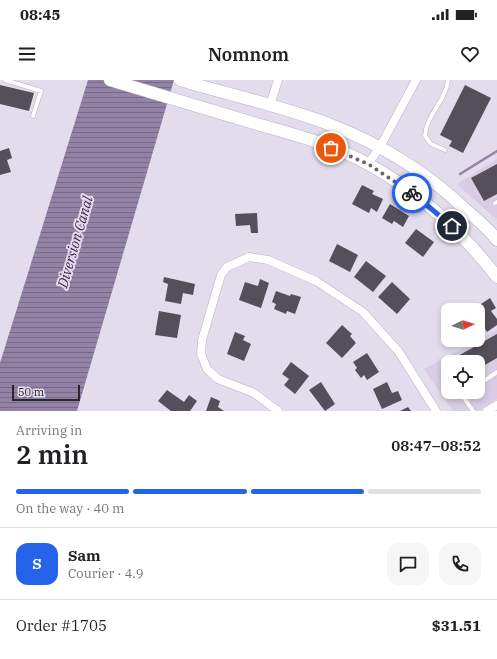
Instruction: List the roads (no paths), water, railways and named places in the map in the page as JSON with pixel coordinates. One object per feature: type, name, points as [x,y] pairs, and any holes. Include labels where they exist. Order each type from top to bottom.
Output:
[{"type":"main road","points":[[110,80],[319,143],[368,164],[411,192],[452,226],[475,249],[497,277]]},
{"type":"main road","points":[[185,81],[270,105],[331,125],[380,147],[414,168],[448,193],[496,238]]},
{"type":"street","points":[[270,105],[278,80]]},
{"type":"street","points":[[368,164],[380,147],[416,80]]},
{"type":"street","points":[[278,411],[254,393],[218,379],[207,369],[201,354],[202,340],[221,275],[227,267],[249,257],[268,260],[316,281],[363,312],[399,352],[436,411]]},
{"type":"street","points":[[487,411],[497,405]]},
{"type":"lane","points":[[6,80],[41,91],[33,116]]},
{"type":"lane","points":[[444,150],[432,144],[428,140],[425,136],[425,126],[444,94],[448,80]]},
{"type":"lane","points":[[485,380],[497,372]]},
{"type":"lane","points":[[465,399],[473,411]]},
{"type":"water","name":"Diversion Canal","points":[[88,80],[174,80],[77,411],[0,411],[0,363]]},
{"type":"waterway","points":[[460,174],[497,151]]}]
